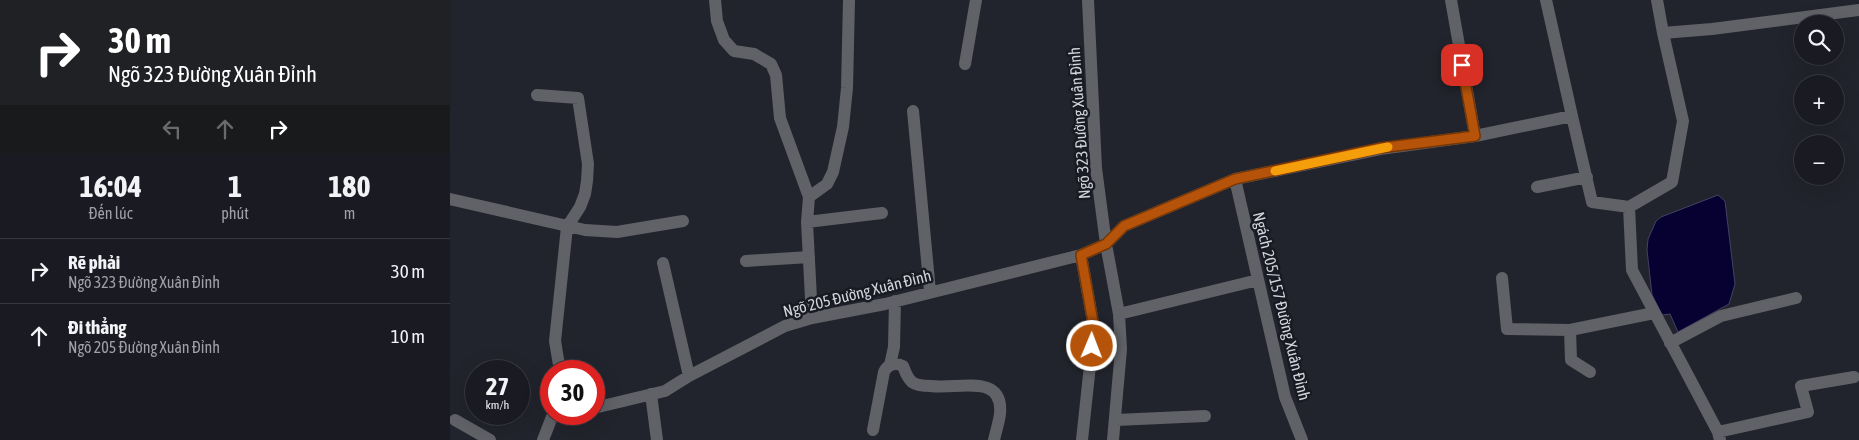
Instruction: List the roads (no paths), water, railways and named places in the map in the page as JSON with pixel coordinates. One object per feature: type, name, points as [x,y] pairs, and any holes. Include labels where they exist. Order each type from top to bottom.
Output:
[{"type":"street","points":[[715,0],[717,21],[724,40],[734,51],[754,54],[771,64],[776,75],[780,118],[809,197],[807,222],[812,318]]},
{"type":"street","points":[[809,197],[827,184],[833,172],[843,127],[847,88],[849,0]]},
{"type":"street","points":[[965,64],[976,0]]},
{"type":"street","name":"Ngõ 323 Đường Xuân Đỉnh","points":[[1088,0],[1096,168],[1106,244],[1119,314],[1121,349],[1113,440]]},
{"type":"street","points":[[1451,0],[1475,136]]},
{"type":"street","points":[[1546,0],[1592,202],[1629,207],[1672,182],[1683,121],[1657,0]]},
{"type":"street","points":[[1663,33],[1712,29],[1859,10]]},
{"type":"street","points":[[537,95],[578,98],[588,164],[585,194],[580,207],[567,227],[555,341],[558,360]]},
{"type":"street","points":[[913,111],[930,292]]},
{"type":"street","points":[[1082,440],[1094,328],[1081,255],[1106,244],[1124,226],[1235,179],[1380,148],[1475,136],[1572,116]]},
{"type":"street","points":[[1537,186],[1587,177]]},
{"type":"street","name":"Ngách 205/157 Đường Xuân Đỉnh","points":[[1235,179],[1285,397],[1302,440]]},
{"type":"street","points":[[450,199],[585,230],[617,232],[683,222]]},
{"type":"street","points":[[1629,207],[1632,270],[1719,436],[1808,412],[1801,386],[1854,376]]},
{"type":"street","points":[[807,222],[882,213]]},
{"type":"street","name":"Ngõ 205 Đường Xuân Đỉnh","points":[[605,405],[666,390],[785,326],[1081,255]]},
{"type":"street","points":[[746,261],[809,257]]},
{"type":"street","points":[[663,263],[689,376]]},
{"type":"street","points":[[1502,278],[1507,329],[1570,330],[1654,313]]},
{"type":"street","points":[[1119,314],[1258,280]]},
{"type":"street","points":[[1670,343],[1721,316],[1796,298]]},
{"type":"street","points":[[873,430],[884,372],[890,365],[894,347],[895,301]]},
{"type":"street","points":[[1570,330],[1572,360],[1590,372]]},
{"type":"street","points":[[890,365],[896,363],[903,366],[908,377],[916,384],[937,387],[980,386],[991,388],[997,394],[1000,405],[994,440]]},
{"type":"street","points":[[652,394],[657,440]]},
{"type":"street","points":[[1116,420],[1205,416]]},
{"type":"street","points":[[455,420],[490,440]]},
{"type":"street","points":[[543,440],[549,425]]}]
